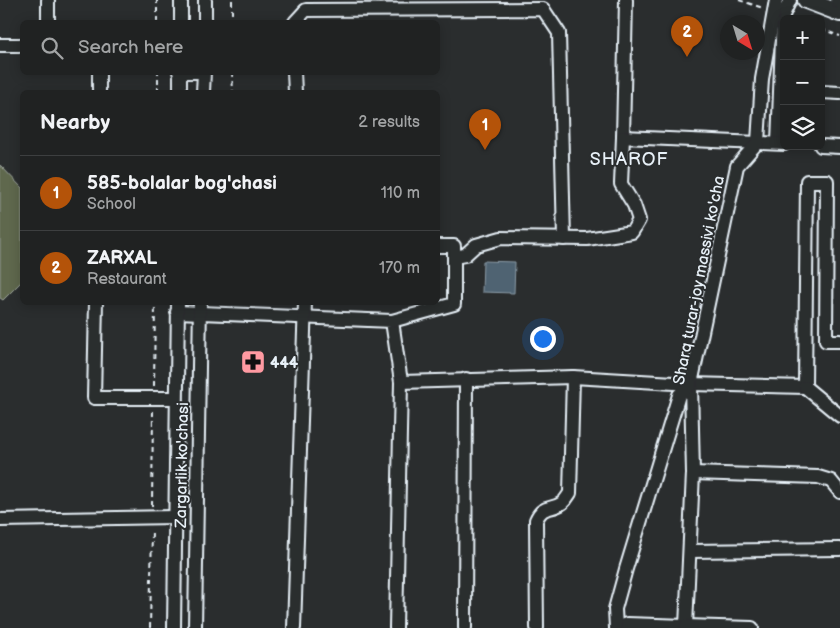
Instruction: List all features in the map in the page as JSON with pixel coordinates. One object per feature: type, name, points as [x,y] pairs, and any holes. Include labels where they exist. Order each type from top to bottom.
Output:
[{"type":"main road","points":[[806,0],[840,13]]},
{"type":"street","points":[[48,0],[48,20]]},
{"type":"street","points":[[181,0],[181,20]]},
{"type":"street","points":[[204,20],[205,0]]},
{"type":"street","points":[[454,257],[464,255],[476,245],[501,238],[587,239],[610,234],[629,234],[635,229],[638,220],[637,212],[621,184],[626,0]]},
{"type":"street","points":[[758,142],[762,79],[776,0]]},
{"type":"street","points":[[783,60],[784,15],[790,0]]},
{"type":"street","points":[[297,20],[306,10],[453,4],[543,9],[559,33],[564,239]]},
{"type":"street","points":[[0,45],[20,45]]},
{"type":"street","points":[[99,75],[99,90]]},
{"type":"street","points":[[180,75],[180,90]]},
{"type":"street","points":[[203,90],[204,75]]},
{"type":"street","points":[[294,75],[294,90]]},
{"type":"street","points":[[825,92],[840,93]]},
{"type":"street","points":[[623,137],[780,143]]},
{"type":"street","name":"Sharq turar-joy massivi ko'cha","points":[[686,627],[692,473],[691,384],[738,166],[758,142]]},
{"type":"street","points":[[825,146],[840,147]]},
{"type":"street","points":[[805,387],[807,181],[827,181],[826,341],[840,341]]},
{"type":"street","points":[[178,307],[305,317],[392,321],[454,304],[454,246],[440,246]]},
{"type":"street","points":[[96,305],[94,398],[176,398]]},
{"type":"street","points":[[294,628],[305,305]]},
{"type":"street","name":"Zargarlik ko'chasi","points":[[174,628],[178,307]]},
{"type":"street","name":"Zargarlik ko'chasi","points":[[194,628],[200,308]]},
{"type":"street","points":[[392,321],[401,382],[396,628]]},
{"type":"street","points":[[537,628],[536,520],[538,514],[546,508],[562,504],[570,493],[573,377]]},
{"type":"street","points":[[401,382],[573,377],[691,384],[805,387],[840,416]]},
{"type":"street","points":[[465,628],[466,379]]},
{"type":"street","points":[[691,384],[679,395],[658,463],[620,593],[616,609],[616,628],[626,624],[752,628]]},
{"type":"street","points":[[692,473],[818,477],[830,482],[840,492]]},
{"type":"street","points":[[0,520],[175,517]]},
{"type":"street","points":[[690,550],[840,549]]},
{"type":"path","points":[[157,0],[157,20]]},
{"type":"path","points":[[232,0],[232,20]]},
{"type":"path","points":[[825,30],[840,36]]},
{"type":"path","points":[[158,75],[158,90]]},
{"type":"path","points":[[232,75],[232,90]]},
{"type":"path","points":[[150,628],[155,305]]},
{"type":"green space","points":[[0,165],[20,186],[20,283],[3,300],[0,298]]},
{"type":"water","points":[[483,261],[515,262],[514,293],[482,292]]},
{"type":"place","name":"ZARXAL","points":[[687,57]]},
{"type":"place","name":"585-bolalar bog'chasi","points":[[485,150]]},
{"type":"place","name":"444","points":[[253,362]]},
{"type":"district","name":"SHAROF","points":[[629,159]]}]
